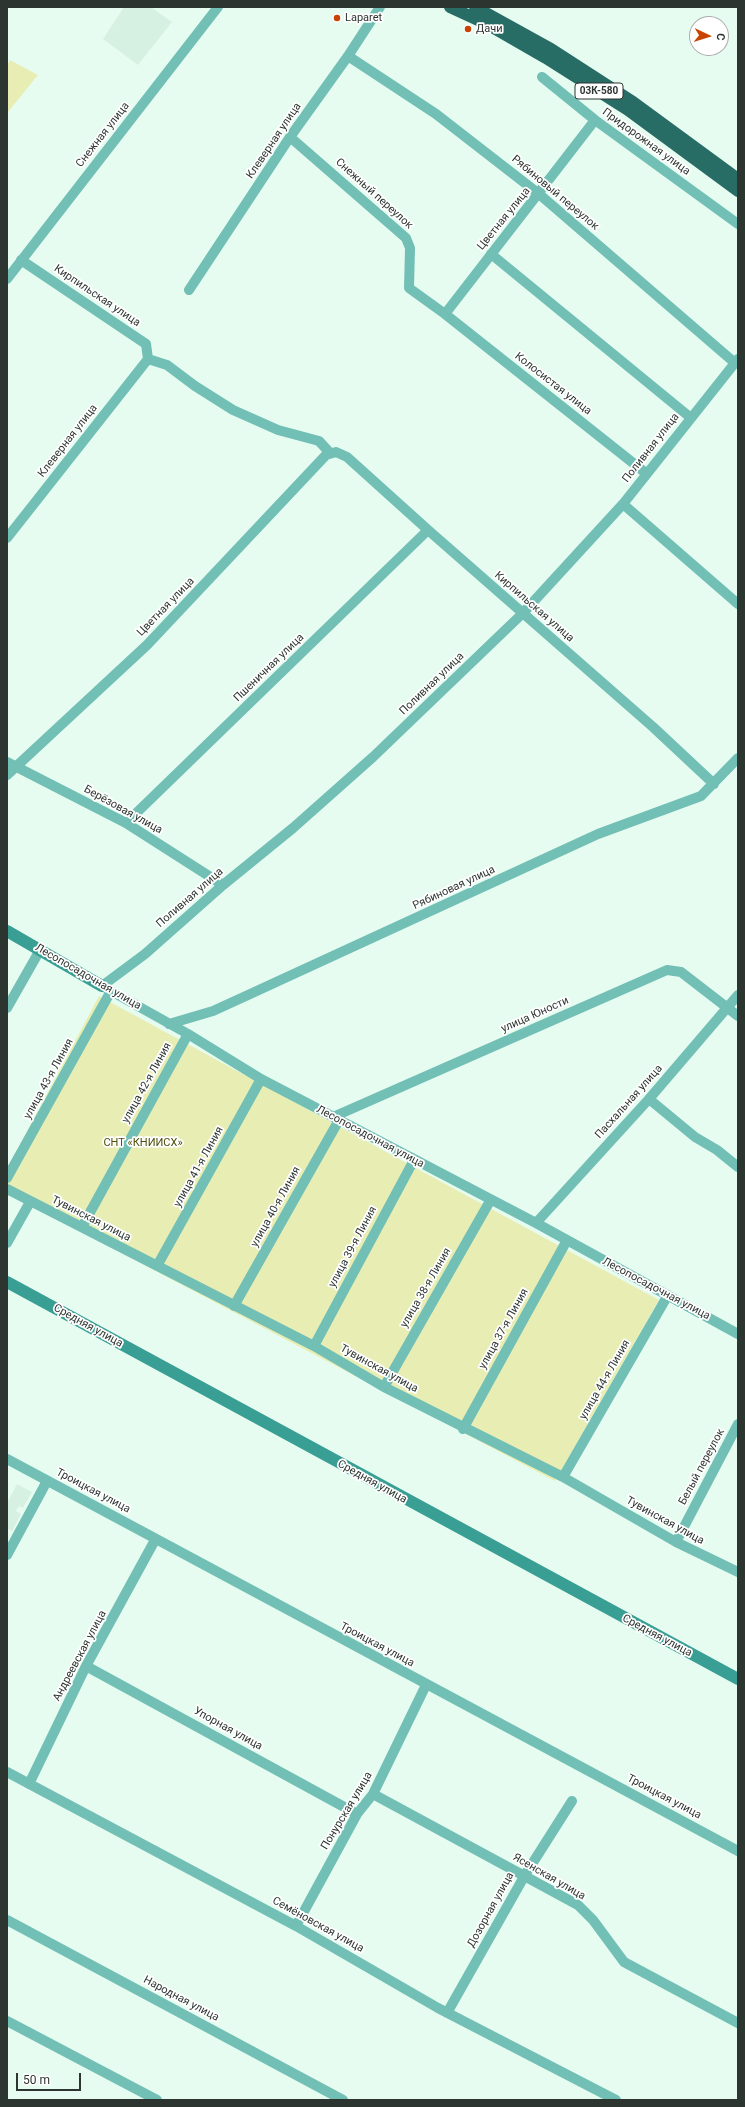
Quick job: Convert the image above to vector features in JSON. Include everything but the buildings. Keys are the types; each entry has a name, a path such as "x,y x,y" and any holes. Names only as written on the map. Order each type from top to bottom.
{"highway":[{"name":"03К-580","path":"450,7 487,24 546,58 628,110 738,191"},
{"name":"03К-580","path":"475,7 551,49 633,102 738,179"}],"street":[{"name":"Снежная улица","path":"7,279 218,7"},
{"name":"Клеверная улица","path":"189,290 290,137 348,56 380,7"},
{"name":"Рябиновый переулок","path":"348,56 436,114 539,194 736,361"},
{"name":"Придорожная улица","path":"542,77 595,120 738,224"},
{"name":"Цветная улица","path":"445,314 595,120"},
{"name":"Снежный переулок","path":"290,137 406,238 410,248 409,288 445,314"},
{"path":"491,254 691,418"},
{"name":"Кирпильская улица","path":"21,260 146,344 148,359 167,365 194,386 233,410 278,430 319,441 333,453 347,457 653,727 714,784"},
{"name":"Колосистая улица","path":"445,314 647,474"},
{"name":"Клеверная улица","path":"7,538 148,359"},
{"name":"Поливная улица","path":"107,988 223,885 293,828 373,757 523,613 623,504 736,361"},
{"name":"Цветная улица","path":"7,775 11,764 147,645 333,453"},
{"path":"623,504 738,604"},
{"name":"Пшеничная улица","path":"126,823 428,530"},
{"name":"Рябиновая улица","path":"169,1024 212,1011 598,834 701,796 738,758"},
{"name":"Берёзовая улица","path":"11,764 126,823 223,885"},
{"name":"Лесопосадочная улица","path":"7,931 188,1034 262,1080 490,1201 536,1223 566,1242 668,1295 738,1334"},
{"path":"7,1008 40,950"},
{"name":"улица Юности","path":"336,1118 667,970 681,972 738,1016"},
{"name":"улица 43-я Линия","path":"7,1178 107,988"},
{"name":"Пасхальная улица","path":"536,1223 649,1099 738,995"},
{"name":"улица 42-я Линия","path":"82,1227 188,1034"},
{"name":"улица 41-я Линия","path":"157,1266 262,1080"},
{"path":"649,1099 694,1138 717,1150 738,1167"},
{"name":"улица 40-я Линия","path":"234,1306 336,1118"},
{"name":"улица 39-я Линия","path":"314,1346 414,1160"},
{"name":"Тувинская улица","path":"7,1189 314,1346 384,1387 563,1477 676,1542 738,1572"},
{"name":"улица 38-я Линия","path":"384,1387 490,1201"},
{"path":"7,1244 30,1202"},
{"name":"улица 37-я Линия","path":"463,1428 566,1242"},
{"name":"Средняя улица","path":"7,1282 738,1679"},
{"name":"улица 44-я Линия","path":"563,1477 668,1295"},
{"name":"Белый переулок","path":"676,1542 738,1424"},
{"name":"Троицкая улица","path":"7,1459 136,1528 155,1540 738,1851"},
{"path":"7,1555 47,1481"},
{"name":"Андреевская улица","path":"29,1784 86,1666 155,1540"},
{"name":"Упорная улица","path":"86,1666 357,1814"},
{"name":"Понурская улица","path":"296,1926 357,1814 373,1794 426,1685"},
{"name":"Семёновская улица","path":"7,1772 296,1926 447,2013 616,2100"},
{"name":"Ясенская улица","path":"373,1794 578,1905 593,1920 624,1962 738,2023"},
{"name":"Дозорная улица","path":"447,2013 525,1875 572,1801"},
{"name":"Народная улица","path":"7,1920 343,2100"},
{"path":"7,2021 157,2100"}],"shaded area":[{"path":"124,7 151,7 172,22 138,65 103,39"},
{"path":"17,1484 32,1492 23,1508 19,1506 16,1511 21,1514 12,1531 7,1528 7,1503"}],"green space":[{"path":"10,60 38,75 8,112 7,66"},
{"name":"СНТ «КНИИСХ»","path":"99,996 659,1300 555,1481 7,1193 7,1169"}],"place":[{"name":"Laparet","path":"337,18"},
{"name":"Дачи","path":"468,29"}]}
